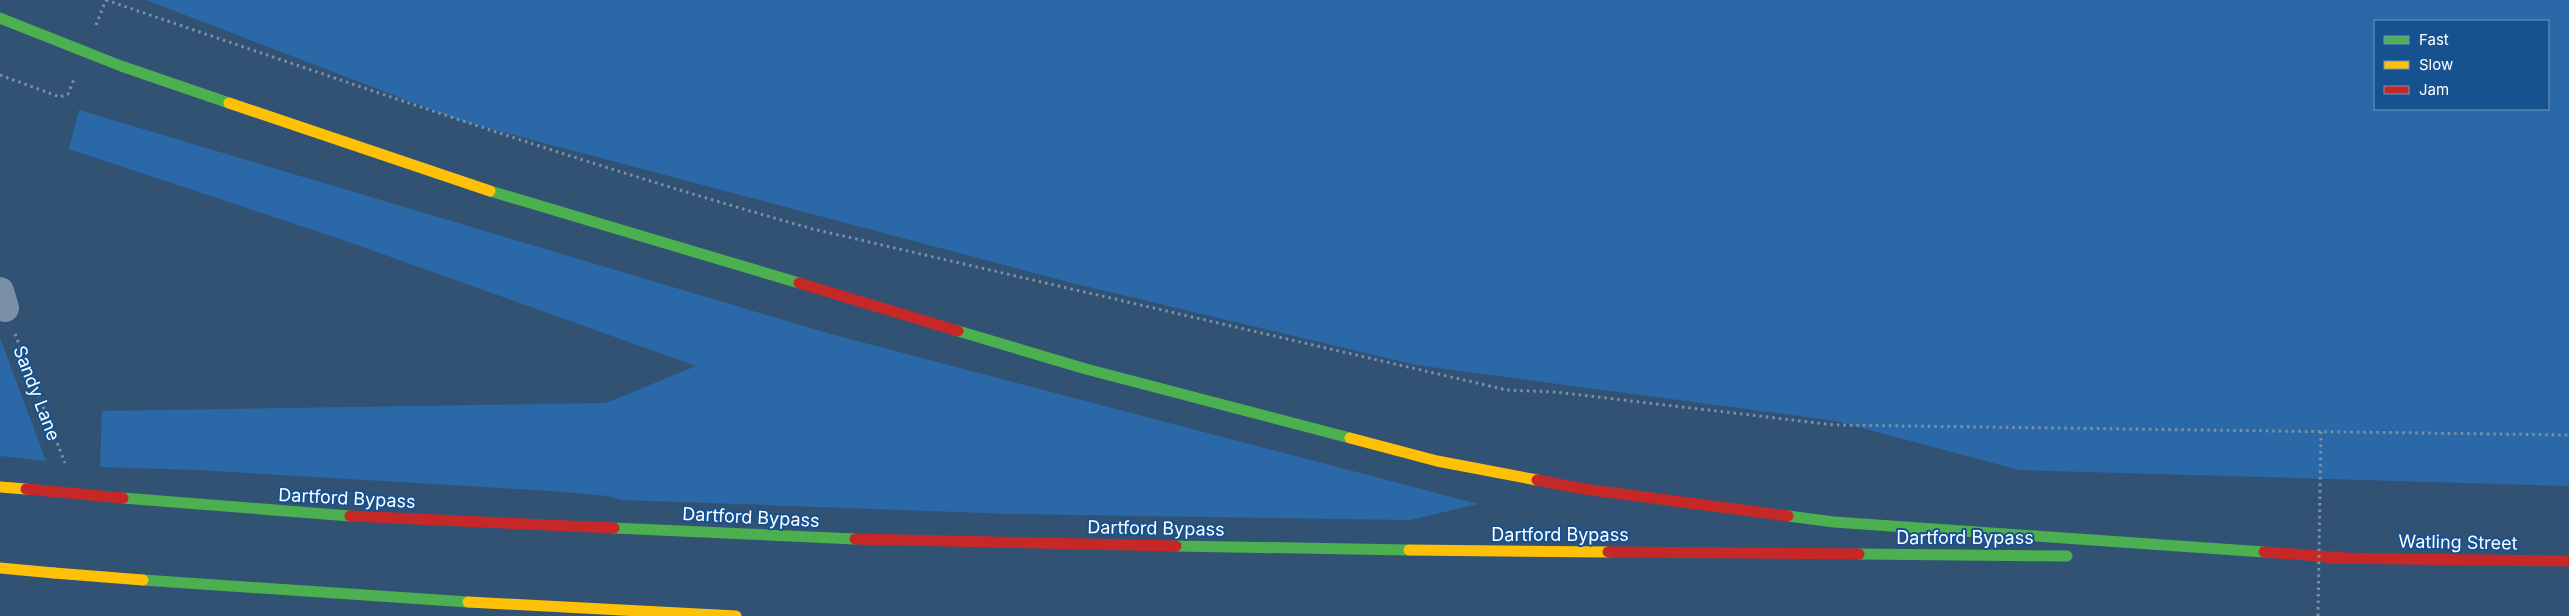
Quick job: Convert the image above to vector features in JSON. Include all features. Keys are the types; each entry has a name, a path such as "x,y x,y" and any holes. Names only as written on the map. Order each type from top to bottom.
{"highway":[{"path":"0,18 121,66 440,176 1086,369 1437,461 1584,489 1834,522 2346,558"},
{"name":"Dartford Bypass","path":"0,487 322,515 905,541 1486,551 2083,556"},
{"path":"2153,556 2346,558"},
{"name":"Watling Street","path":"2346,558 2569,561"},
{"path":"0,568 368,597 736,616"}],"path":[{"path":"106,0 461,122 697,196 813,229 1507,390 1555,392 1834,425 2321,430 2457,435 2569,435"},
{"name":"Sandy Lane","path":"2,300 66,466"},
{"path":"2318,616 2321,430"}],"shaded area":[{"path":"146,0 2569,0 2569,486 2019,470 1836,421 1416,365 1072,283 461,121"},
{"path":"79,110 827,333 1478,504 1410,520 1011,514 623,500 607,496 551,491 197,470 100,467 102,411 606,403 696,366 346,241 69,149"},
{"path":"0,338 46,461 0,456"}],"traffic: fast":[{"path":"0,18 121,66 229,103"},
{"path":"490,191 799,283"},
{"path":"958,331 1086,369 1350,438"},
{"path":"123,498 350,516"},
{"path":"1788,516 1834,522 2264,552"},
{"path":"614,528 855,539"},
{"path":"1176,546 1409,550"},
{"path":"1859,554 2067,556"},
{"path":"143,580 468,602"}],"traffic: slow":[{"path":"229,103 490,191"},
{"path":"1350,438 1437,461 1537,480"},
{"path":"0,487 26,489"},
{"path":"1409,550 1608,552"},
{"path":"0,568 54,573"},
{"path":"54,573 143,580"},
{"path":"468,602 736,616"}],"traffic: jam":[{"path":"799,283 958,331"},
{"path":"1537,480 1584,489 1788,516"},
{"path":"26,489 123,498"},
{"path":"350,516 614,528"},
{"path":"855,539 1176,546"},
{"path":"1608,552 1859,554"},
{"path":"2264,552 2346,558"},
{"path":"2328,558 2569,561"}]}
